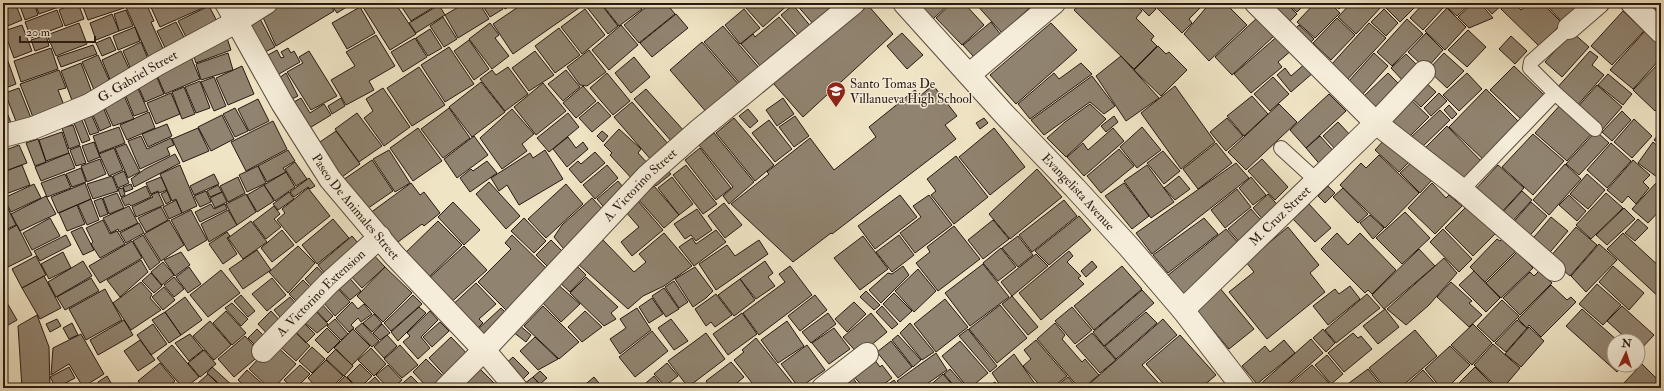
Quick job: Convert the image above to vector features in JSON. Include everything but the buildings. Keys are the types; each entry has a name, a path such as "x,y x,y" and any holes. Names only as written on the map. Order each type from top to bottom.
{"street":[{"name":"Paseo De Animales Street","path":"226,3 282,104 330,179 394,255 484,350 516,388"},
{"name":"G. Gabriel Street","path":"3,136 33,128 89,104 158,64 236,22 266,3"},
{"name":"A. Victorino Street","path":"446,388 484,350 647,176 699,130 854,3"},
{"name":"Evangelista Avenue","path":"904,3 970,74 1004,114 1090,204 1183,310 1243,388"},
{"path":"970,74 1054,3"},
{"path":"1256,3 1376,123 1462,190 1554,270"},
{"path":"1569,28 1598,3"},
{"path":"1632,3 1661,32"},
{"name":"M. Cruz Street","path":"1183,310 1376,123 1424,72"},
{"name":"A. Victorino Extension","path":"263,351 329,283 380,237"},
{"path":"823,388 866,354"}],"lane":[{"path":"1569,28 1531,62 1530,68 1595,129"},
{"path":"1462,190 1555,93"},
{"path":"1281,148 1316,180"}],"place":[{"name":"Santo Tomas De Villanueva High School","path":"836,108"}]}
